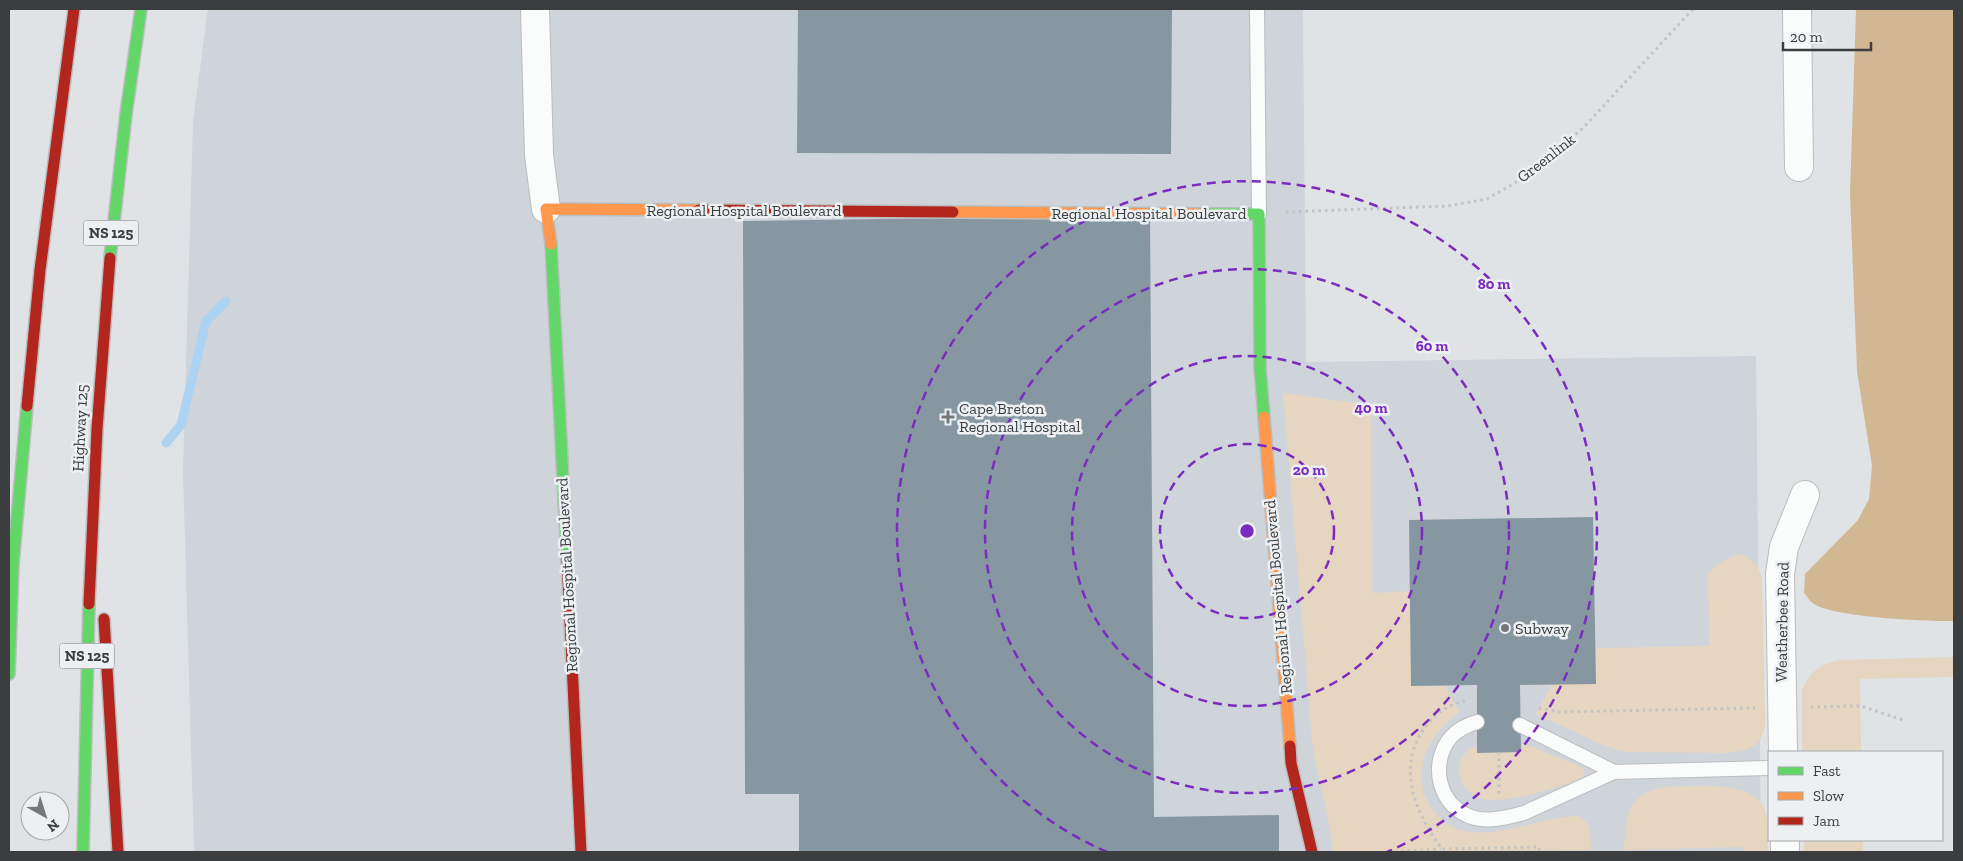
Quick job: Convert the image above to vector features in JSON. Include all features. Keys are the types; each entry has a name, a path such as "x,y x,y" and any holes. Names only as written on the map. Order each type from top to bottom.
{"main road":[{"path":"9,674 13,564 39,279 74,9"},
{"name":"Highway 125","path":"83,852 85,715 94,459 108,263 128,86 141,9"},
{"name":"Regional Hospital Boulevard","path":"581,852 553,267 546,209 1259,214 1260,368 1291,763 1312,852"},
{"path":"94,459 102,579"},
{"path":"103,609 118,852"}],"street":[{"name":"Regional Hospital Boulevard","path":"535,9 539,155 546,209"},
{"path":"1797,9 1799,166"},
{"name":"Weatherbee Road","path":"1783,751 1780,574 1784,547 1805,495"}],"lane":[{"path":"1257,9 1259,214"},
{"path":"1477,722 1462,728 1450,737 1441,753 1439,765 1439,779 1443,792 1454,807 1468,816 1488,819 1510,817 1524,813 1614,772 1768,768"},
{"path":"1520,725 1614,772"}],"path":[{"name":"Greenlink","path":"1259,214 1448,206 1487,199 1532,173 1584,127 1693,9"},
{"path":"1538,708 1559,712 1860,706 1906,721"},
{"path":"1388,852 1442,849"}],"shaded area":[{"name":"Cape Breton Regional Hospital","path":"208,9 1303,9 1306,362 1756,356 1761,852 194,852 183,472 193,121"},
{"path":"1856,9 1954,9 1954,621 1924,621 1840,612 1824,609 1814,604 1804,593 1805,574 1858,520 1869,499 1872,466 1857,371 1850,194"},
{"path":"1283,393 1371,405 1372,593 1410,591 1411,686 1445,686 1460,712 1438,732 1424,757 1422,767 1423,787 1425,796 1432,808 1449,825 1465,831 1483,832 1503,830 1562,817 1579,816 1589,827 1591,850 1333,852 1312,740"},
{"path":"1738,554 1754,562 1762,579 1765,725 1763,733 1756,744 1746,750 1725,753 1625,752 1603,745 1536,714 1552,684 1595,648 1709,646 1708,574 1719,563"},
{"path":"1954,657 1954,677 1860,679 1861,751 1802,751 1802,691 1805,684 1817,669 1828,663 1842,660"},
{"path":"1517,743 1533,747 1581,767 1585,771 1583,776 1575,782 1518,798 1484,799 1469,792 1463,785 1459,769 1460,761 1465,754 1472,748 1483,744"},
{"path":"1720,786 1748,793 1758,800 1767,815 1768,852 1743,852 1743,847 1624,850 1628,817 1635,801 1642,795 1664,787"},
{"path":"1804,841 1863,841 1863,852 1804,852"}],"building":[{"path":"798,9 1172,9 1171,154 797,153"},
{"name":"Cape Breton Regional Hospital","path":"1150,215 1154,817 1279,815 1279,852 799,852 799,794 745,794 743,221"},
{"path":"1593,517 1596,684 1520,685 1521,752 1477,753 1477,685 1411,686 1409,520"}],"waterway":[{"path":"166,443 181,425 206,321 226,301"}],"traffic: fast":[{"path":"110,258 126,114 141,9"},
{"path":"1198,214 1259,214 1260,368 1264,417"},
{"path":"551,244 567,558"},
{"path":"9,674 13,564 27,406"},
{"path":"83,852 89,604"}],"traffic: slow":[{"path":"551,244 546,209 699,210"},
{"path":"953,212 1198,214"},
{"path":"1264,417 1290,746"}],"traffic: jam":[{"path":"27,406 40,270 74,9"},
{"path":"699,210 953,212"},
{"path":"89,604 97,429 110,258"},
{"path":"567,558 581,852"},
{"path":"104,619 118,852"},
{"path":"1290,746 1291,763 1312,852"}],"place":[{"name":"Cape Breton Regional Hospital","path":"948,417"},
{"name":"Subway","path":"1505,628"}]}
